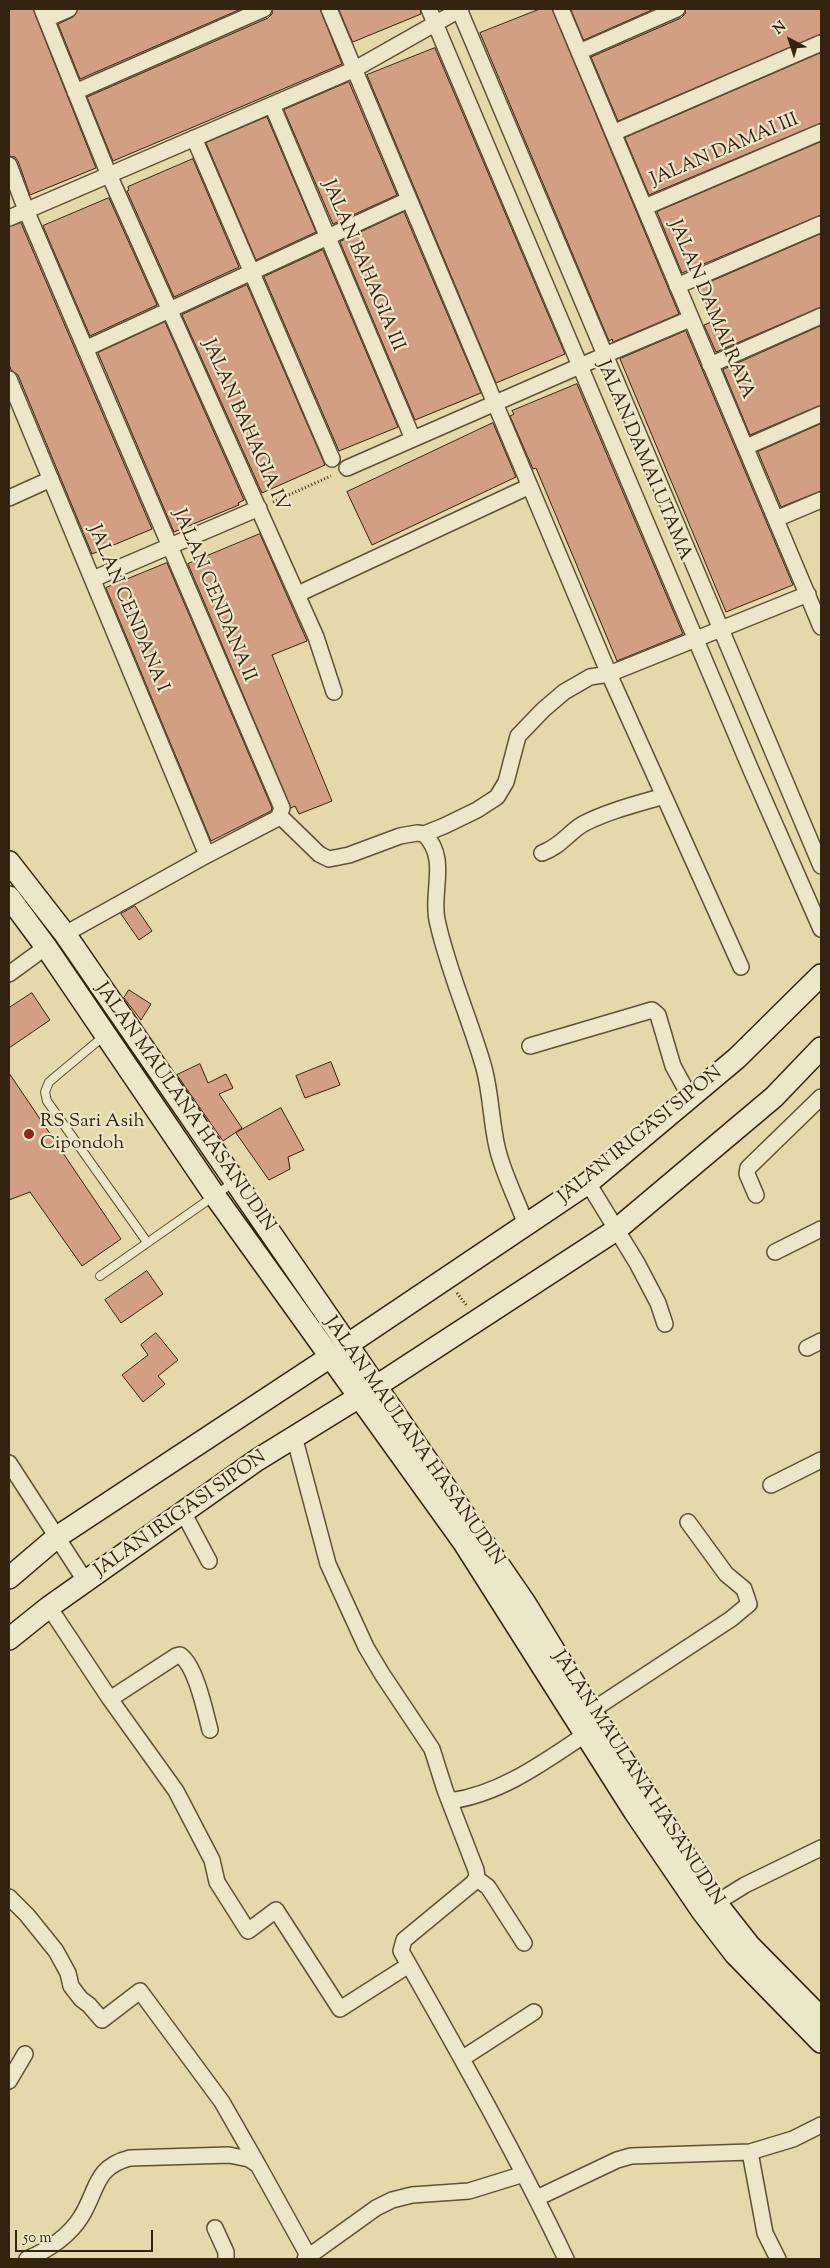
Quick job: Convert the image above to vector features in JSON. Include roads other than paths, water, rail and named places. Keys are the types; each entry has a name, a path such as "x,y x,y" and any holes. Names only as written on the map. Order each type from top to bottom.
{"street":[{"path":"44,14 68,9"},
{"path":"75,92 264,9"},
{"path":"329,9 609,674 741,967"},
{"name":"JALAN DAMAI UTAMA","path":"429,9 581,365 750,770 821,929"},
{"path":"9,218 108,174 273,107 355,69 460,9"},
{"name":"JALAN DAMAI UTAMA","path":"460,9 821,866"},
{"name":"JALAN DAMAI RAYA","path":"561,9 821,627"},
{"path":"579,52 677,9"},
{"name":"JALAN BAHAGIA IV","path":"44,14 108,174 298,594 316,637 334,692"},
{"path":"613,133 821,43"},
{"name":"JALAN BAHAGIA III","path":"273,107 413,439"},
{"name":"JALAN DAMAI III","path":"645,207 821,132"},
{"path":"194,138 339,467 413,439 690,319"},
{"name":"JALAN CENDANA II","path":"9,165 26,210 87,348 280,801 282,808 280,816"},
{"path":"87,348 408,200"},
{"path":"677,286 821,224"},
{"path":"710,365 821,316"},
{"name":"JALAN CENDANA I","path":"9,379 207,855"},
{"path":"746,447 821,414"},
{"path":"9,498 51,479"},
{"path":"298,594 530,486"},
{"path":"776,519 821,500"},
{"path":"93,579 259,508"},
{"path":"9,974 24,961 65,934 280,816 318,854 329,859 349,855 400,836 417,833 424,834 477,810 497,797 506,782 518,736 564,692 590,677 609,674 808,594"},
{"path":"542,853 561,844 582,825 630,806 664,796"},
{"path":"424,834 430,840 436,852 439,870 437,918 463,1007 484,1068 497,1147 526,1225"},
{"name":"JALAN MAULANA HASANUDIN","path":"9,862 65,934 236,1180 336,1357"},
{"name":"JALAN MAULANA HASANUDIN","path":"9,897 43,949 105,1035 182,1148 210,1199 336,1357 525,1603 591,1711 715,1903 735,1954 821,2042"},
{"name":"JALAN IRIGASI SIPON","path":"11,1570 280,1390 336,1357 526,1225 590,1185 737,1058 821,975"},
{"path":"530,1046 652,1010 658,1016 673,1066 690,1097"},
{"name":"JALAN IRIGASI SIPON","path":"9,1640 85,1579 361,1390 614,1226 774,1097 821,1048"},
{"path":"756,1195 747,1174 748,1168 821,1098"},
{"path":"182,1148 202,1133"},
{"path":"590,1185 658,1303 665,1324"},
{"path":"775,1252 821,1229"},
{"path":"807,1348 821,1341"},
{"name":"JALAN MAULANA HASANUDIN","path":"361,1390 464,1543 580,1738 634,1811 715,1903 749,1945 821,2018"},
{"path":"302,1431 328,1564 366,1646 382,1674 432,1749 475,1864 476,1878 469,1886 404,1940 400,1949 463,2058 537,2198 566,2259"},
{"path":"771,1484 821,1460"},
{"path":"9,1463 85,1579"},
{"path":"183,1512 209,1561"},
{"path":"591,1711 749,1604 744,1589 726,1574 688,1522"},
{"path":"49,1607 110,1699 176,1791 212,1860 217,1882 248,1931 276,1910 340,2009 409,1965"},
{"path":"110,1699 170,1659 180,1656 188,1664 195,1679 210,1730"},
{"path":"450,1801 471,1798 489,1792 542,1763 580,1738"},
{"path":"715,1903 744,1885 821,1848"},
{"path":"476,1878 488,1887 524,1943"},
{"path":"9,1897 27,1914 56,1951 68,1973 71,1986 80,1999 89,2005 102,2020 140,1991 222,2102 308,2258 376,2208 392,2200 412,2195 469,2191 524,2174"},
{"path":"463,2058 534,2012"},
{"path":"9,2081 25,2054"},
{"path":"537,2198 617,2160 631,2156 750,2152 793,2139 821,2125"},
{"path":"750,2152 765,2233 778,2259"},
{"path":"37,2257 73,2227 81,2216 105,2170 116,2162 130,2158 229,2155 249,2159 258,2166"},
{"path":"215,2228 226,2252 226,2259"}],"lane":[{"path":"105,1035 49,1082 45,1092 47,1101 147,1242"},
{"path":"100,1276 236,1180"}],"place":[{"name":"RS Sari Asih Cipondoh","path":"29,1134"}]}
